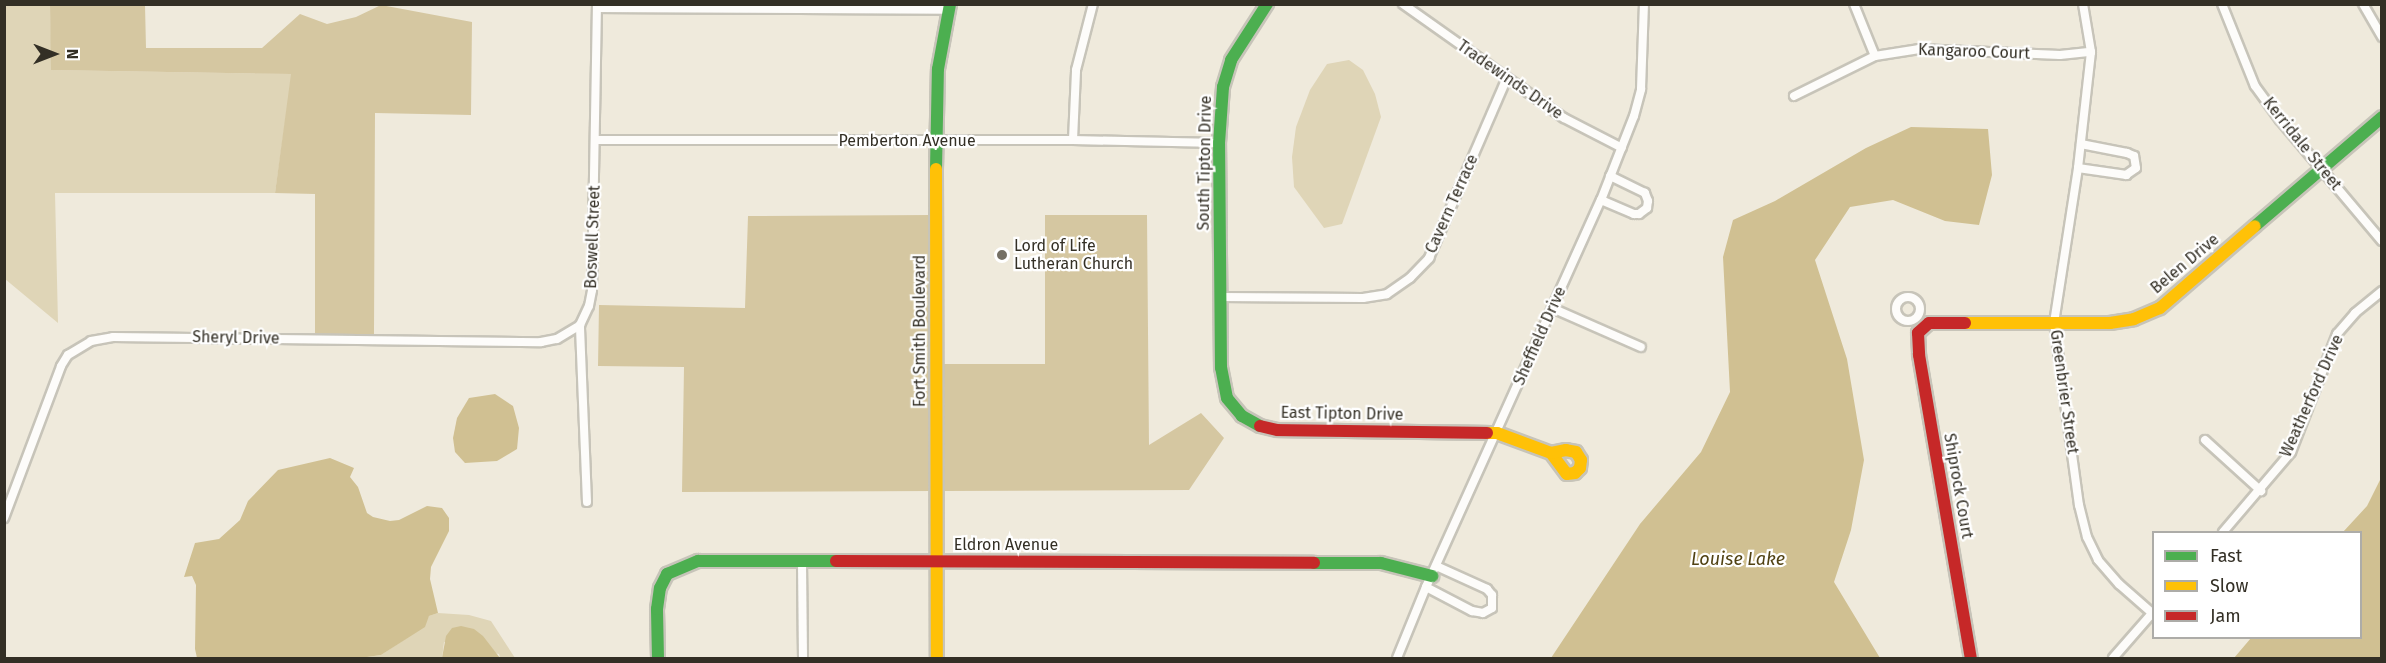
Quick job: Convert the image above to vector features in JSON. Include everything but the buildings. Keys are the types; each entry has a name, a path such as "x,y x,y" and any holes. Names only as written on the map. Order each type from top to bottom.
{"street":[{"path":"1073,140 1076,70 1093,4"},
{"name":"South Tipton Drive","path":"1221,297 1219,143 1223,87 1231,60 1267,4"},
{"name":"Tradewinds Drive","path":"1403,4 1564,118 1622,148"},
{"name":"Sheffield Drive","path":"1397,658 1622,148 1641,89 1644,4"},
{"path":"1854,4 1875,56"},
{"name":"Greenbrier Street","path":"2083,4 2091,52 2078,168 2054,322 2079,505 2087,537 2098,560 2119,584 2152,611"},
{"name":"Kerridale Street","path":"2222,4 2255,86 2280,120 2382,241"},
{"path":"2363,4 2382,36"},
{"path":"597,6 949,7"},
{"name":"Boswell Street","path":"587,502 580,325 589,306 592,290 597,6"},
{"name":"Fort Smith Boulevard","path":"937,658 936,142 938,69 949,7"},
{"name":"Kangaroo Court","path":"1794,96 1875,56 1919,49 2060,55 2091,52"},
{"name":"Cavern Terrace","path":"1221,297 1363,298 1387,294 1410,278 1429,258 1507,78"},
{"name":"Belen Drive","path":"1923,323 2110,323 2134,319 2160,308 2382,117"},
{"name":"Pemberton Avenue","path":"596,140 936,142 1073,140 1219,143"},
{"path":"2078,168 2126,175 2136,168 2134,156 2081,144"},
{"path":"1601,200 1634,214 1639,214 1647,208 1648,201 1645,193 1610,176"},
{"name":"Weatherford Drive","path":"2224,531 2261,491 2291,452 2337,334 2355,313 2382,291"},
{"name":"East Tipton Drive","path":"1221,297 1221,368 1227,398 1242,416 1258,425 1278,430 1497,433 1551,453"},
{"path":"1552,308 1641,347"},
{"name":"Shiprock Court","path":"1923,323 1918,333 1918,355 1971,658"},
{"name":"Sheryl Drive","path":"4,518 62,366 68,355 91,341 113,337 542,342 557,339 580,325"},
{"path":"2205,440 2261,491"},
{"name":"Eldron Avenue","path":"658,658 657,609 660,588 667,574 680,566 698,561 1382,563 1431,577"},
{"path":"802,562 803,658"},
{"path":"1431,577 1487,589 1492,596 1492,608 1483,613 1472,611 1431,577"},
{"path":"2113,658 2152,613"}],"shaded area":[{"path":"4,5 50,5 52,70 292,74 275,193 55,193 58,323 5,279"},
{"path":"50,5 145,5 146,48 262,48 300,14 327,24 356,17 381,5 472,22 471,115 375,113 374,335 315,334 315,194 275,193 291,74 51,70"},
{"path":"1349,60 1363,70 1375,94 1381,117 1342,224 1324,228 1294,187 1292,157 1296,127 1310,90 1327,64"},
{"path":"931,215 932,491 682,492 684,367 598,366 599,305 745,308 748,216"},
{"path":"1045,215 1147,215 1149,445 1201,413 1224,438 1189,490 943,491 943,364 1045,364"},
{"path":"438,613 469,615 491,621 515,658 500,658 499,654 444,642 442,658 360,658 381,655 422,628 429,616"}],"water":[{"name":"Louise Lake","path":"1911,127 1988,129 1992,175 1979,225 1945,221 1893,200 1850,207 1815,260 1847,359 1864,460 1851,530 1834,582 1880,658 1551,658 1640,524 1701,452 1730,392 1723,257 1733,220 1775,201 1866,148"},
{"path":"495,394 513,406 519,428 517,449 497,461 465,463 455,452 453,438 457,418 469,398"},
{"path":"330,458 354,468 350,477 358,487 367,513 373,517 390,521 399,520 427,506 442,508 449,518 449,531 431,567 430,579 438,613 429,616 425,627 381,655 360,658 197,658 195,649 196,585 192,576 184,577 195,543 219,539 240,520 248,501 278,470"},
{"path":"2381,478 2381,658 2234,658 2250,639 2362,639 2362,531 2344,531 2367,506"},
{"path":"461,626 474,629 483,636 500,658 442,658 446,636 452,628"}],"traffic: fast":[{"path":"936,169 938,69 950,4"},
{"path":"1260,426 1242,416 1227,398 1221,368 1219,143 1223,87 1231,60 1267,4"},
{"path":"2255,226 2382,117"},
{"path":"658,658 657,609 660,588 667,574 698,561 836,561"},
{"path":"1314,563 1381,563 1432,576"}],"traffic: slow":[{"path":"936,169 937,658"},
{"path":"1965,323 2110,323 2134,319 2160,308 2255,226"},
{"path":"1487,433 1497,433 1551,453 1567,474 1575,473 1580,468 1581,460 1576,452 1566,450 1551,453"}],"traffic: jam":[{"path":"1965,323 1929,323 1918,333 1919,355 1971,658"},
{"path":"1260,426 1278,430 1487,433"},
{"path":"836,561 1314,563"}],"place":[{"name":"Lord of Life Lutheran Church","path":"1002,255"}]}
